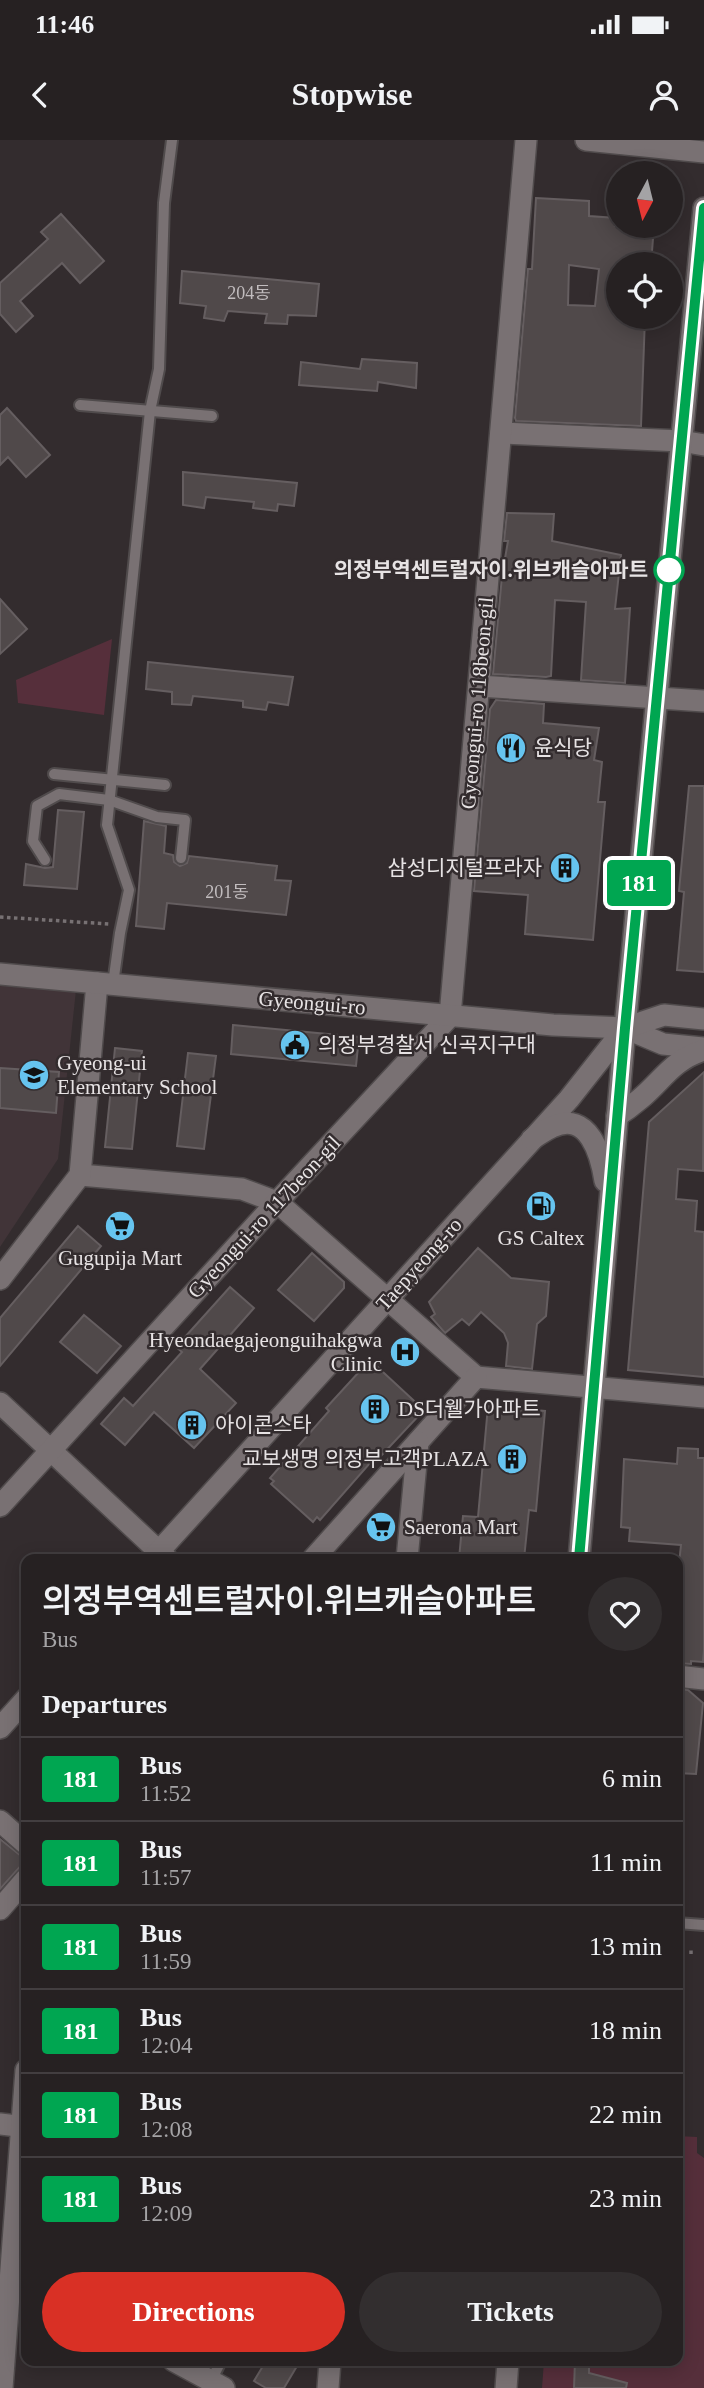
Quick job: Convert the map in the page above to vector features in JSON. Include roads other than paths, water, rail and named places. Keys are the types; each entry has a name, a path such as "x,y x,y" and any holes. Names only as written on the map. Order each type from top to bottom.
{"street":[{"name":"Gyeongui-ro 118beon-gil","path":"450,1016 526,140"},
{"path":"586,140 704,152"},
{"path":"579,1554 625,1028 704,208"},
{"path":"501,433 704,445"},
{"path":"479,686 704,701"},
{"name":"Gyeongui-ro","path":"0,974 553,1025 625,1028 663,1044 704,1049"},
{"path":"0,1279 80,1175 105,983"},
{"name":"Gyeongui-ro","path":"625,1028 664,1015 704,1019"},
{"name":"Gyeongui-ro 117beon-gil","path":"0,1506 450,1016"},
{"name":"Taepyeong-ro","path":"163,1554 388,1298 569,1099 625,1028"},
{"path":"617,1116 641,1098 676,1064 692,1053 704,1049"},
{"path":"533,1139 553,1126 564,1124 573,1125 588,1134 594,1141 602,1161 609,1211"},
{"path":"80,1175 242,1189 277,1202 476,1377 704,1397"},
{"path":"317,1554 476,1377"},
{"path":"0,1403 157,1554"},
{"path":"407,1554 418,1442"},
{"path":"683,1677 704,1679"},
{"path":"0,1728 21,1705"},
{"path":"0,1821 21,1840"},
{"path":"0,1909 21,1885"},
{"path":"0,2124 21,2127"},
{"path":"2,2388 21,2163"},
{"path":"185,2366 217,2385"},
{"path":"328,2388 330,2366"},
{"path":"506,2388 508,2366"}],"lane":[{"path":"105,983 129,890 107,825 150,411 159,369 164,203 172,140"},
{"path":"80,405 212,416"},
{"path":"54,774 165,785"},
{"path":"45,860 33,841 37,806 59,794 110,800 157,817 185,820 181,858"},
{"path":"683,1923 704,1925"},
{"path":"217,2385 220,2366"}],"place":[{"name":"의정부역센트럴자이.위브캐슬아파트","path":"669,570"},
{"name":"윤식당","path":"511,748"},
{"name":"삼성디지털프라자","path":"565,868"},
{"name":"의정부경찰서 신곡지구대","path":"295,1045"},
{"name":"Gyeong-ui Elementary School","path":"34,1075"},
{"name":"GS Caltex","path":"541,1206"},
{"name":"Gugupija Mart","path":"120,1226"},
{"name":"Hyeondaegajeonguihakgwa Clinic","path":"405,1352"},
{"name":"DS더웰가아파트","path":"375,1409"},
{"name":"아이콘스타","path":"192,1425"},
{"name":"교보생명 의정부고객PLAZA","path":"512,1459"},
{"name":"Saerona Mart","path":"381,1527"}]}
